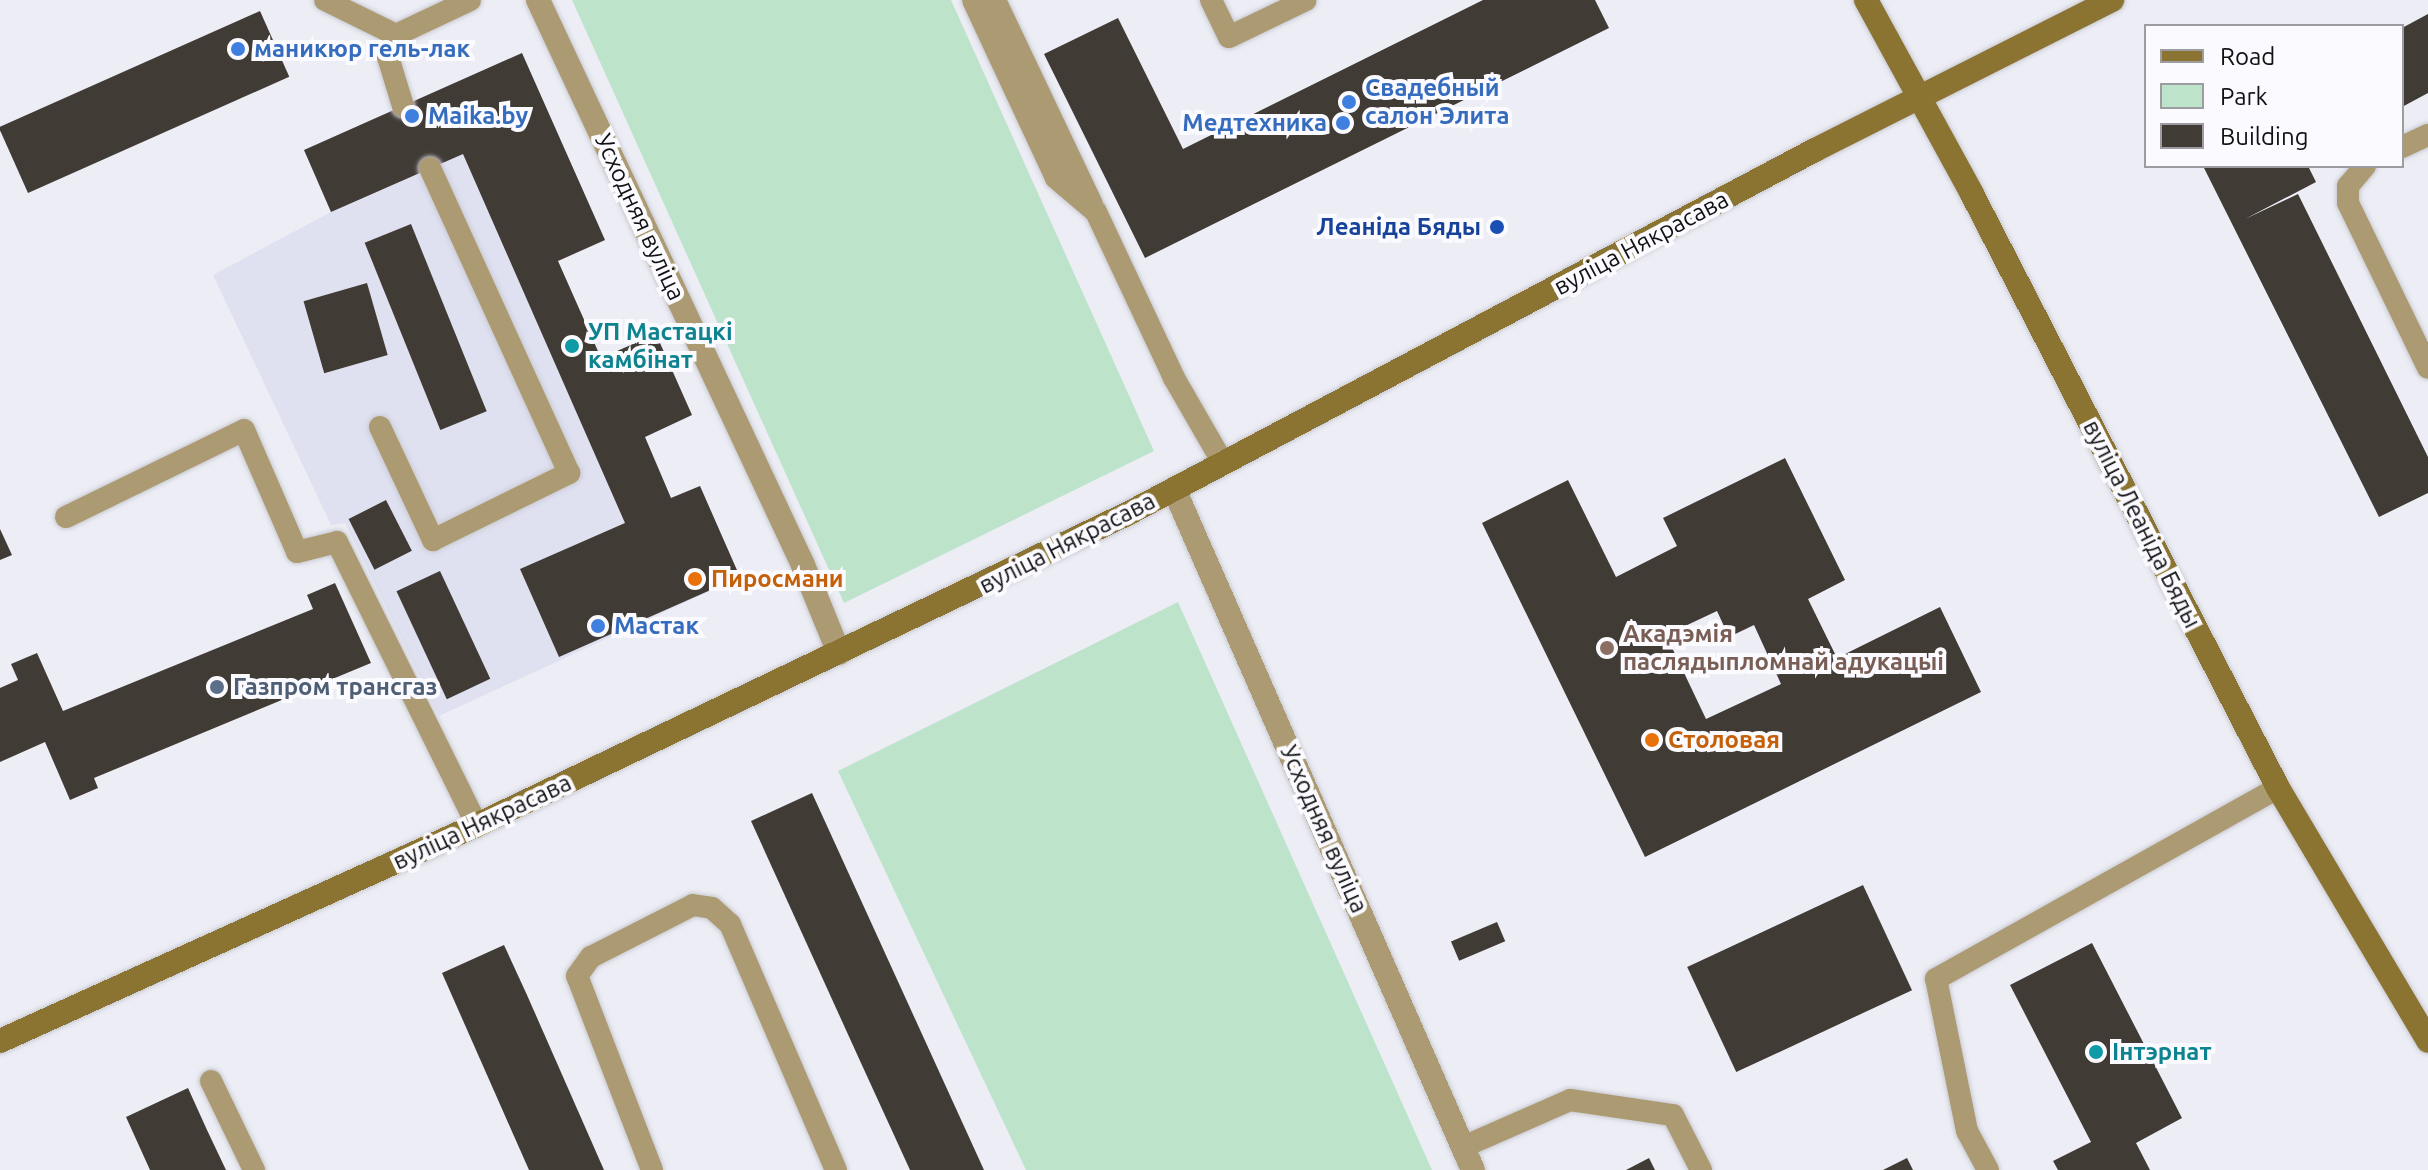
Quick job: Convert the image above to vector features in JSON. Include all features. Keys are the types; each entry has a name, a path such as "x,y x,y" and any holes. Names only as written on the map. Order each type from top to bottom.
{"main road":[{"name":"вуліца Леаніда Бяды","path":"1866,0 2278,788 2428,1041"},
{"name":"вуліца Някрасава","path":"0,1041 477,825 1174,489 1919,97 2112,0"}],"street":[{"name":"Усходняя вуліца","path":"538,0 803,565 839,653"},
{"name":"Усходняя вуліца","path":"1174,489 1473,1170"}],"lane":[{"path":"325,0 396,35"},
{"path":"403,106 388,57 396,35 470,0"},
{"path":"973,0 1056,178 1096,212"},
{"path":"995,0 1174,378 1223,463"},
{"path":"1211,0 1229,37 1306,0"},
{"path":"2404,146 2428,135"},
{"path":"380,427 433,540 569,473 430,168"},
{"path":"2363,168 2348,186 2348,203 2428,368"},
{"path":"66,517 244,430 297,552 337,542 477,825"},
{"path":"1988,1170 1967,1131 1936,979 2278,788"},
{"path":"652,1170 577,976 591,957 693,905 712,908 730,924 836,1170"},
{"path":"211,1081 254,1170"},
{"path":"1463,1147 1570,1100 1673,1115 1701,1170"}],"shaded area":[{"path":"522,53 605,240 558,261 601,358 656,334 692,415 645,437 671,498 700,486 740,577 439,716 345,523 331,525 213,275 331,212 304,150"}],"green space":[{"path":"572,0 951,0 1154,451 844,603"},
{"path":"1178,602 1432,1170 1026,1170 838,771"}],"building":[{"path":"1483,0 1595,0 1609,28 1145,258 1044,54 1118,18 1183,149"},
{"path":"260,11 289,77 28,193 0,127"},
{"path":"2428,14 2428,93 2404,106 2404,27"},
{"name":"УП Мастацкі камбінат","path":"522,53 605,240 558,261 601,358 656,334 692,415 645,437 671,498 700,486 740,577 559,657 520,569 625,523 463,154 331,212 304,150"},
{"path":"2204,168 2309,168 2316,182 2245,219 2298,194 2428,457 2428,493 2379,517"},
{"path":"411,224 487,411 440,430 365,243"},
{"path":"367,283 388,355 324,373 304,301"},
{"name":"Акадэмія паслядыпломнай адукацыі","path":"1785,458 1845,580 1808,599 1837,658 1940,607 1981,692 1645,857 1482,523 1568,480 1616,577 1677,546 1663,518","holes":["1717,611 1729,637 1754,625 1781,684 1706,719 1666,635"]},
{"path":"386,500 412,551 374,570 349,519"},
{"path":"0,529 12,555 0,560"},
{"path":"440,571 490,679 447,699 396,591"},
{"name":"Газпром трансгаз","path":"335,583 371,663 94,778 98,788 70,800 45,742 0,762 0,688 18,680 11,664 37,653 63,711 313,609 307,595"},
{"path":"812,793 984,1170 910,1170 861,1063 751,821"},
{"path":"1863,885 1912,990 1736,1072 1687,967"},
{"path":"1497,922 1505,941 1459,961 1451,942"},
{"name":"Інтэрнат","path":"2092,943 2182,1118 2136,1143 2150,1170 2058,1170 2053,1161 2091,1142 2010,985"},
{"path":"504,945 604,1170 529,1170 442,973"},
{"path":"188,1088 226,1170 150,1170 126,1117"},
{"path":"1649,1158 1655,1170 1626,1170"},
{"path":"1907,1158 1913,1170 1883,1170"}],"place":[{"name":"маникюр гель-лак","path":"238,49"},
{"name":"Свадебный салон Элита","path":"1349,102"},
{"name":"Maika.by","path":"412,116"},
{"name":"Медтехника","path":"1343,123"},
{"name":"Леаніда Бяды","path":"1497,227"},
{"name":"УП Мастацкі камбінат","path":"572,346"},
{"name":"Пиросмани","path":"695,579"},
{"name":"Мастак","path":"598,626"},
{"name":"Акадэмія паслядыпломнай адукацыі","path":"1607,648"},
{"name":"Газпром трансгаз","path":"217,687"},
{"name":"Столовая","path":"1652,740"},
{"name":"Інтэрнат","path":"2096,1052"}]}
